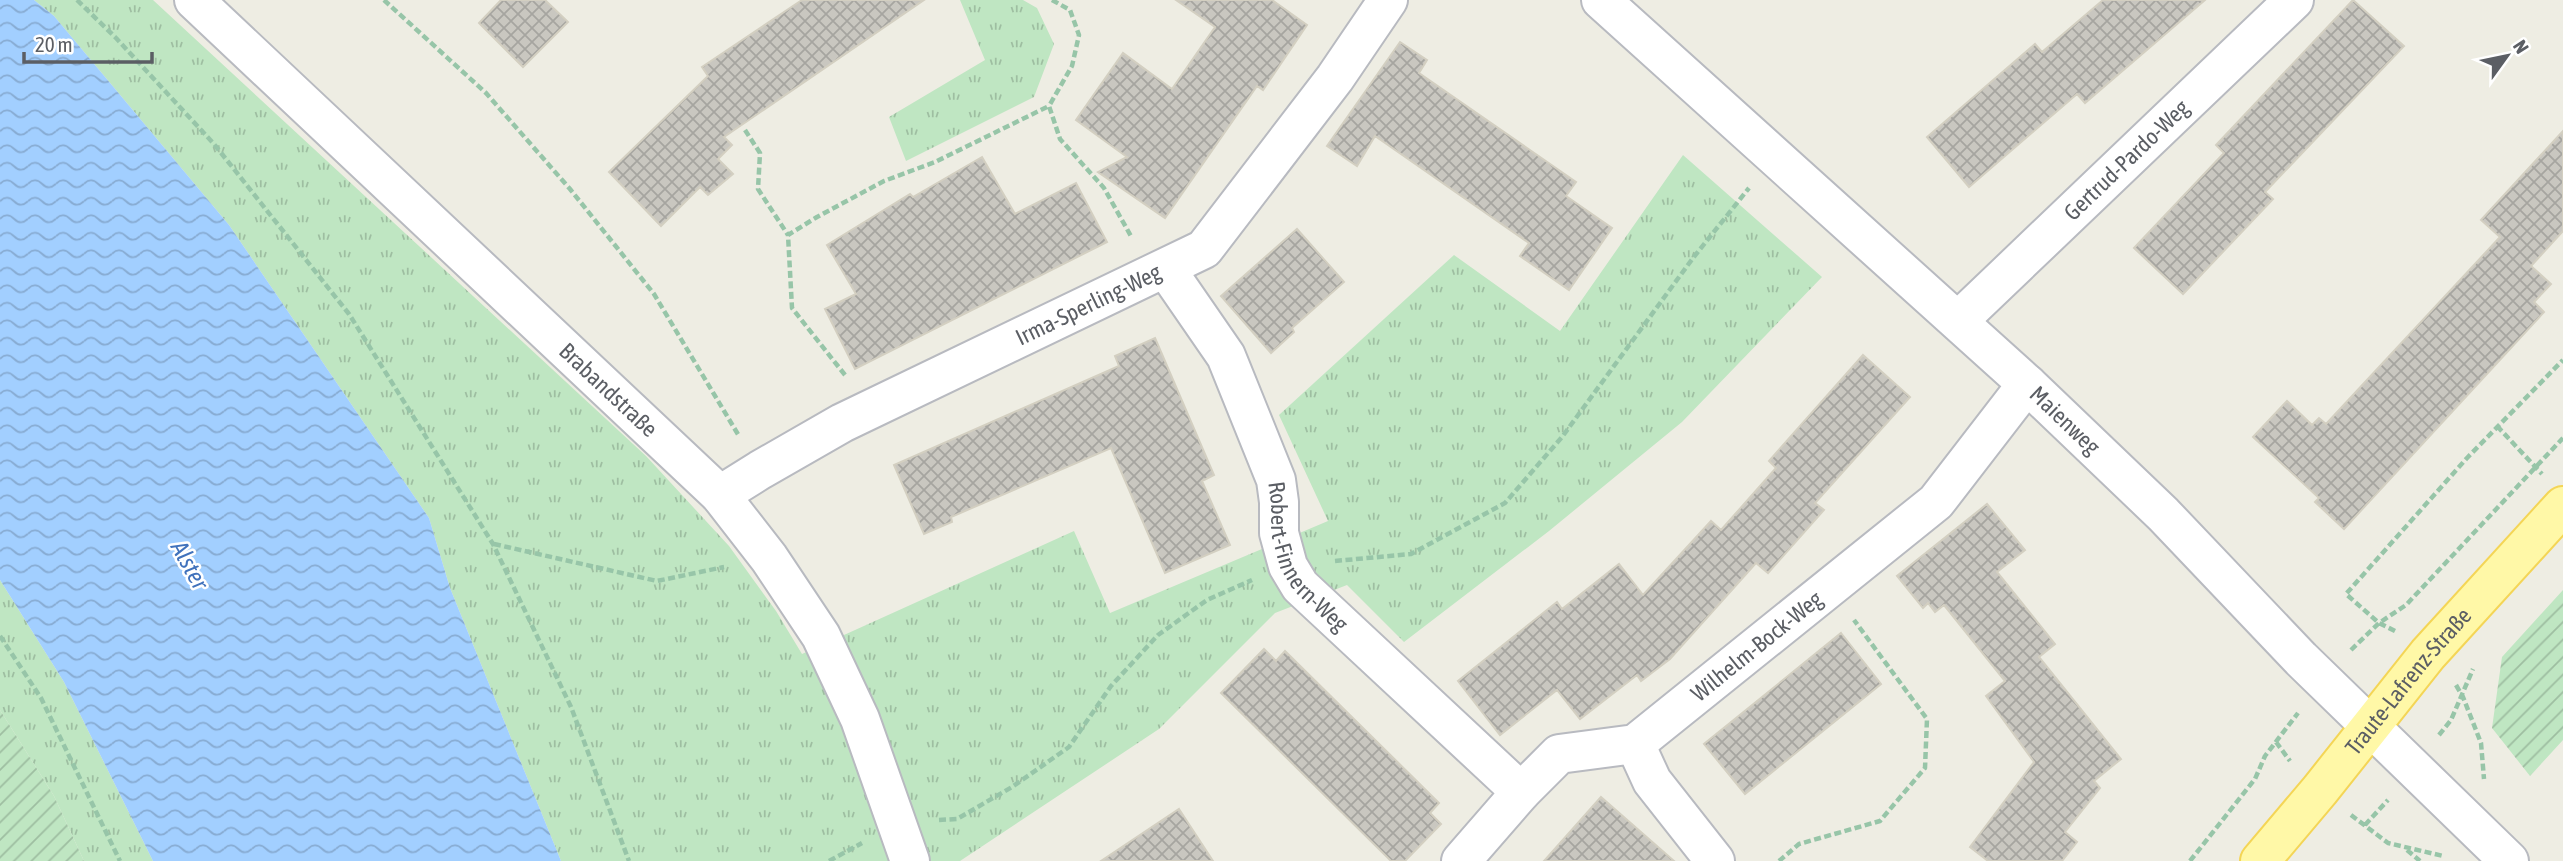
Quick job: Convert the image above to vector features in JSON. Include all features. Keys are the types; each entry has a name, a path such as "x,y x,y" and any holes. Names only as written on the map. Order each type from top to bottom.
{"main road":[{"name":"Traute-Lafrenz-Straße","path":"2260,861 2452,626 2554,492"}],"street":[{"name":"Brabandstraße","path":"194,0 720,495 769,558 821,636 860,719 910,861"},
{"name":"Gertrud-Pardo-Weg","path":"1958,321 2294,0"},
{"name":"Irma-Sperling-Weg","path":"720,495 842,423 1204,249 1335,78 1371,6"},
{"name":"Maienweg","path":"1619,6 1775,155 2027,384 2163,514 2301,659 2509,861"},
{"name":"Robert-Finnern-Weg","path":"1160,272 1226,356 1276,480 1279,533 1288,566 1300,586 1521,792"},
{"name":"Wilhelm-Bock-Weg","path":"1636,744 1936,502 2027,384"},
{"path":"1461,861 1521,792 1559,754 1636,744 1651,780 1715,861"}],"path":[{"path":"76,0 116,38 214,144 349,314 493,544 571,707 629,861"},
{"path":"384,0 486,93 570,189 654,294 760,470"},
{"path":"788,235 884,181 935,162 1049,107 1072,66 1079,35 1070,10 1052,0"},
{"path":"1049,107 1060,139 1104,188 1160,272"},
{"path":"745,130 760,153 758,189 788,235 792,308 873,410"},
{"path":"898,822 957,819 1012,787 1069,747 1111,686 1158,635 1207,600 1288,566 1411,554 1505,503 1562,437 1693,258 1775,155"},
{"path":"2397,632 2379,623 2346,594 2497,426 2563,360"},
{"path":"2497,426 2536,467 2554,492"},
{"path":"2363,637 2406,605 2563,438"},
{"path":"493,544 657,581 769,558"},
{"path":"1779,861 1799,844 1880,821 1926,768 1927,719 1830,587"},
{"path":"0,636 41,698 120,861"},
{"path":"2451,720 2477,663"},
{"path":"2450,676 2463,697 2481,743 2481,762"},
{"path":"2189,861 2255,779 2265,756 2286,727"},
{"path":"2276,742 2291,763"},
{"path":"2365,825 2379,811"},
{"path":"2349,814 2388,843 2431,852 2450,861"},
{"path":"2407,849 2420,861"}],"green space":[{"path":"34,0 153,0 646,456 729,546 776,611 802,654 1074,531 1110,613 1328,521 1279,415 1454,255 1560,331 1683,155 1822,277 1682,422 1549,531 1404,642 1347,585 1275,613 1159,729 960,861 561,861 450,588 429,518 229,225 54,16"},
{"path":"960,0 1023,0 1037,8 1054,44 1034,97 906,161 889,117 985,60"},
{"path":"0,580 64,682 153,861 84,861 54,796 0,710"},
{"path":"2563,590 2563,740 2530,776 2492,728 2502,657"},
{"path":"0,710 54,796 84,861 0,861"}],"water":[{"name":"Alster","path":"0,0 34,0 54,16 229,225 429,518 450,588 561,861 153,861 64,682 0,580"}],"building":[{"path":"501,0 545,0 568,22 523,67 479,23"},
{"path":"802,0 924,0 724,137 732,145 718,159 733,174 708,195 700,187 661,226 609,172 708,76 702,67"},
{"path":"1176,0 1272,0 1307,25 1263,90 1257,86 1165,218 1098,172 1127,157 1076,120 1123,53 1172,89 1215,27"},
{"path":"2103,0 2205,0 2085,103 2077,94 1969,187 1927,137 2035,44 2042,52"},
{"path":"2353,0 2404,46 2265,192 2273,199 2183,294 2134,248 2224,153 2216,145"},
{"path":"1400,42 1427,60 1419,73 1576,182 1566,196 1612,228 1569,290 1520,256 1529,243 1375,136 1357,166 1327,146"},
{"path":"2563,131 2563,231 2531,266 2551,284 2534,302 2544,312 2344,529 2315,502 2319,498 2253,437 2287,401 2312,425 2319,418 2326,424 2500,237 2481,220"},
{"path":"982,157 1015,214 1076,183 1107,242 855,369 825,309 856,294 827,245 910,194 913,197"},
{"path":"1297,229 1344,282 1292,328 1294,332 1271,353 1221,296"},
{"path":"1155,338 1214,475 1202,481 1230,545 1165,573 1111,448 951,517 952,522 924,534 894,465 1119,366 1115,356"},
{"path":"1863,355 1910,397 1815,503 1824,510 1768,573 1756,563 1670,659 1641,681 1637,675 1580,719 1557,690 1500,735 1458,681 1557,602 1562,609 1619,564 1643,595 1711,521 1721,530 1776,468 1769,461"},
{"path":"1987,504 2025,550 1997,572 2055,644 2039,657 2121,759 2094,781 2100,788 2065,832 2077,842 2062,861 1988,861 1970,847 2034,762 1986,696 2005,681 1944,605 1935,612 1928,603 1923,608 1897,576"},
{"path":"1841,633 1881,684 1745,794 1704,744"},
{"path":"1264,649 1276,661 1285,651 1439,803 1430,813 1441,824 1405,861 1391,861 1221,693"},
{"path":"1601,797 1674,861 1544,861"},
{"path":"1179,809 1213,861 1101,861"}]}
